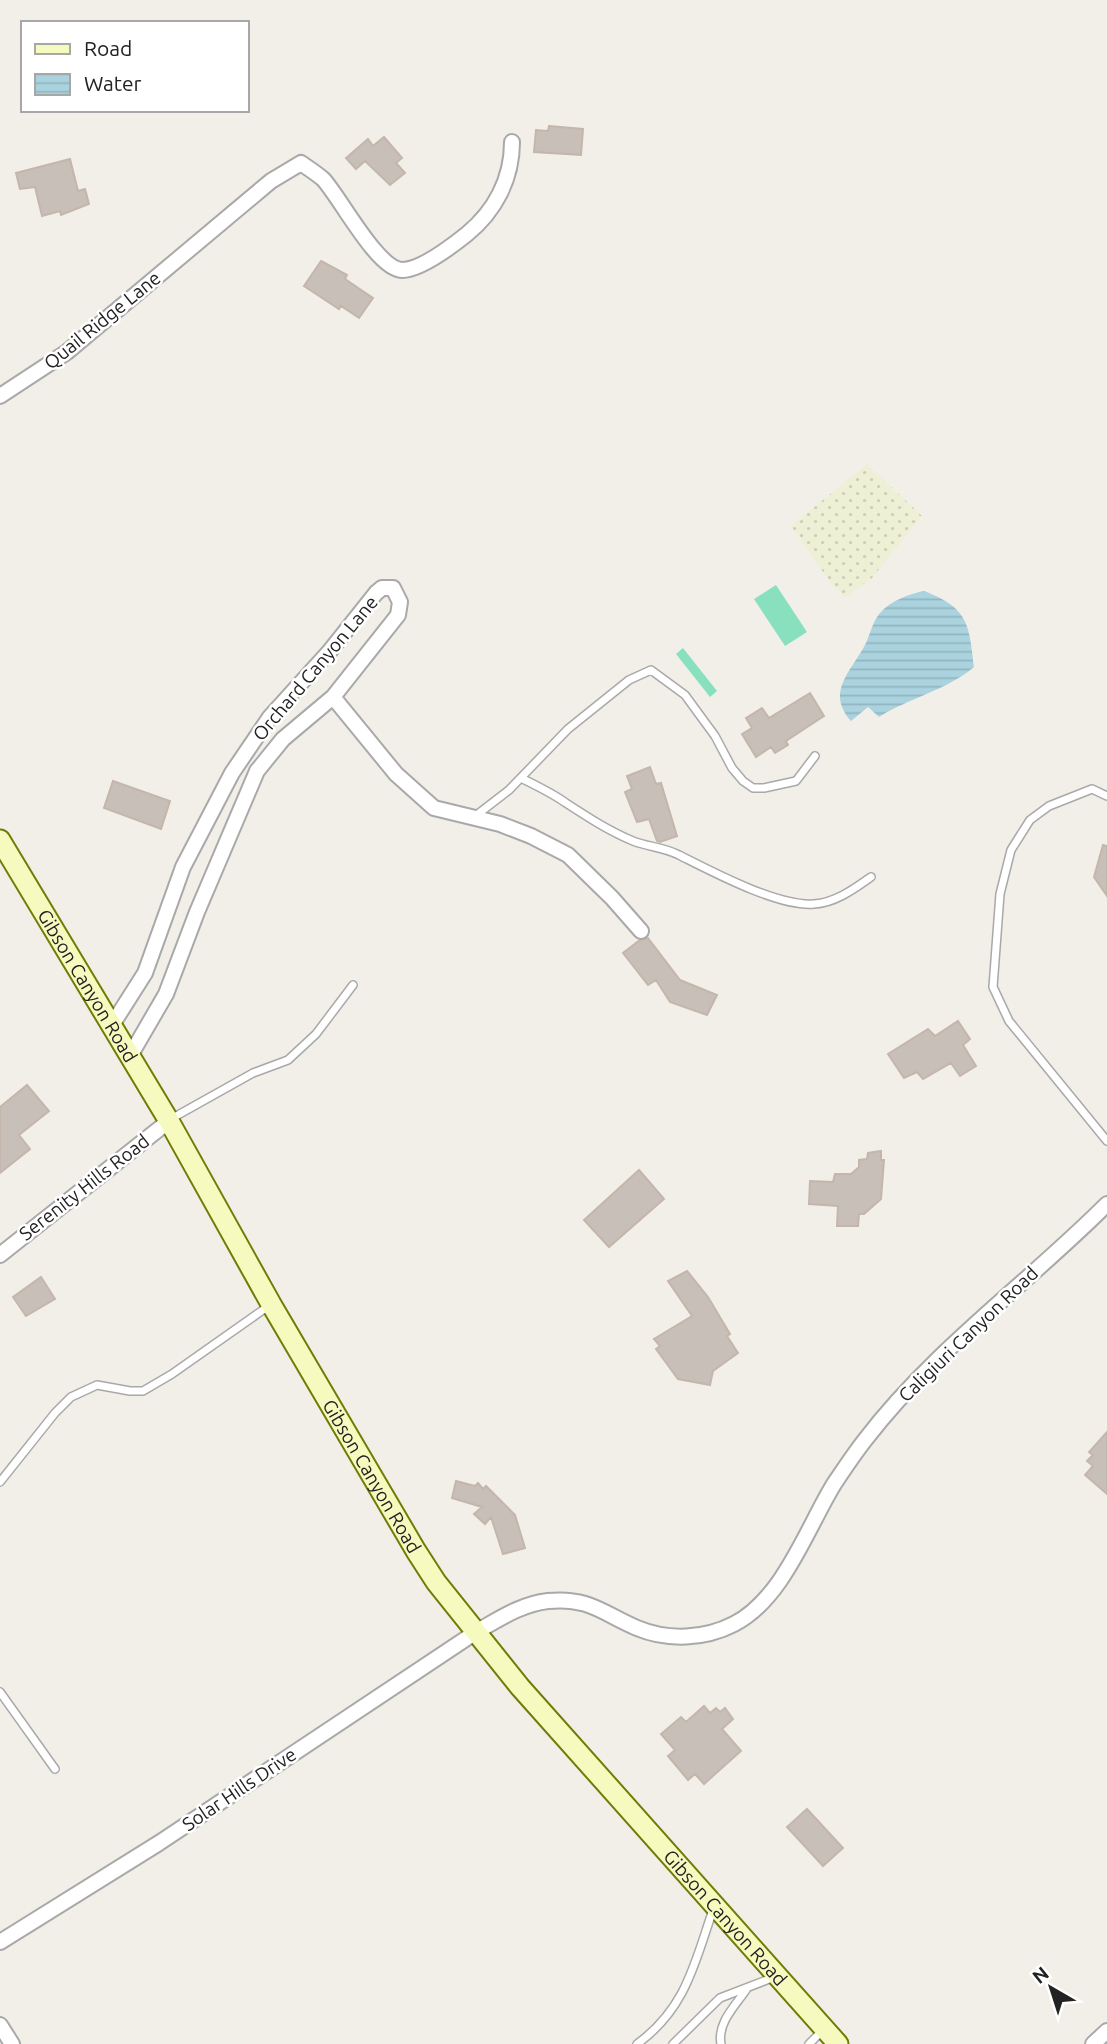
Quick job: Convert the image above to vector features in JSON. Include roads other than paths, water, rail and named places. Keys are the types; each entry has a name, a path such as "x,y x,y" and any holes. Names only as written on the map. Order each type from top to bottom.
{"main road":[{"name":"Gibson Canyon Road","path":"0,840 169,1121 271,1304 436,1582 520,1687 838,2044"}],"street":[{"name":"Quail Ridge Lane","path":"0,396 66,352 271,181 301,163 323,180 379,255 391,267 402,270 417,267 468,233 486,215 502,192 512,158 512,142"},
{"name":"Orchard Canyon Lane","path":"112,1025 145,973 183,867 232,773 270,717 329,652 376,593 382,588 393,588 400,602 398,615 333,697 283,739 257,771 197,912 166,995 130,1056"},
{"name":"Orchard Canyon Lane","path":"333,697 396,774 434,808 500,824 568,855 641,931"},
{"name":"Serenity Hills Road","path":"0,1255 169,1121"},
{"name":"Caligiuri Canyon Road","path":"476,1632 522,1607 561,1600 596,1605 638,1628 659,1635 682,1637 713,1633 737,1623 759,1605 780,1581 834,1484 865,1440 924,1372 1107,1204"},
{"name":"Solar Hills Drive","path":"0,1942 159,1843 476,1632"},
{"path":"0,2025 12,2044"},
{"path":"1093,2044 1107,2031"}],"lane":[{"path":"473,817 509,790 568,729 629,680 651,670 685,695 715,736 732,768 753,788 783,785 796,780 815,757"},
{"path":"521,778 562,800 597,825 636,843 662,848 723,877 795,902 810,905 826,903 851,891 871,877"},
{"path":"1107,796 1092,789 1049,806 1030,820 1011,850 1000,894 993,987 1009,1021 1107,1141"},
{"path":"169,1121 253,1073 288,1059 316,1034 353,985"},
{"path":"0,1482 55,1413 71,1398 97,1385 143,1391 172,1374 271,1304"},
{"path":"0,1692 55,1769"},
{"path":"637,2044 650,2035 674,2006 692,1977 715,1905"},
{"path":"673,2044 720,1998 778,1976"},
{"path":"721,2044 719,2036 725,2019 747,1990"},
{"path":"808,2044 824,2029"}],"water":[{"path":"924,591 950,604 964,619 974,667 952,682 879,717 868,707 851,721 840,700 843,681 866,643 875,620 894,602"}]}
